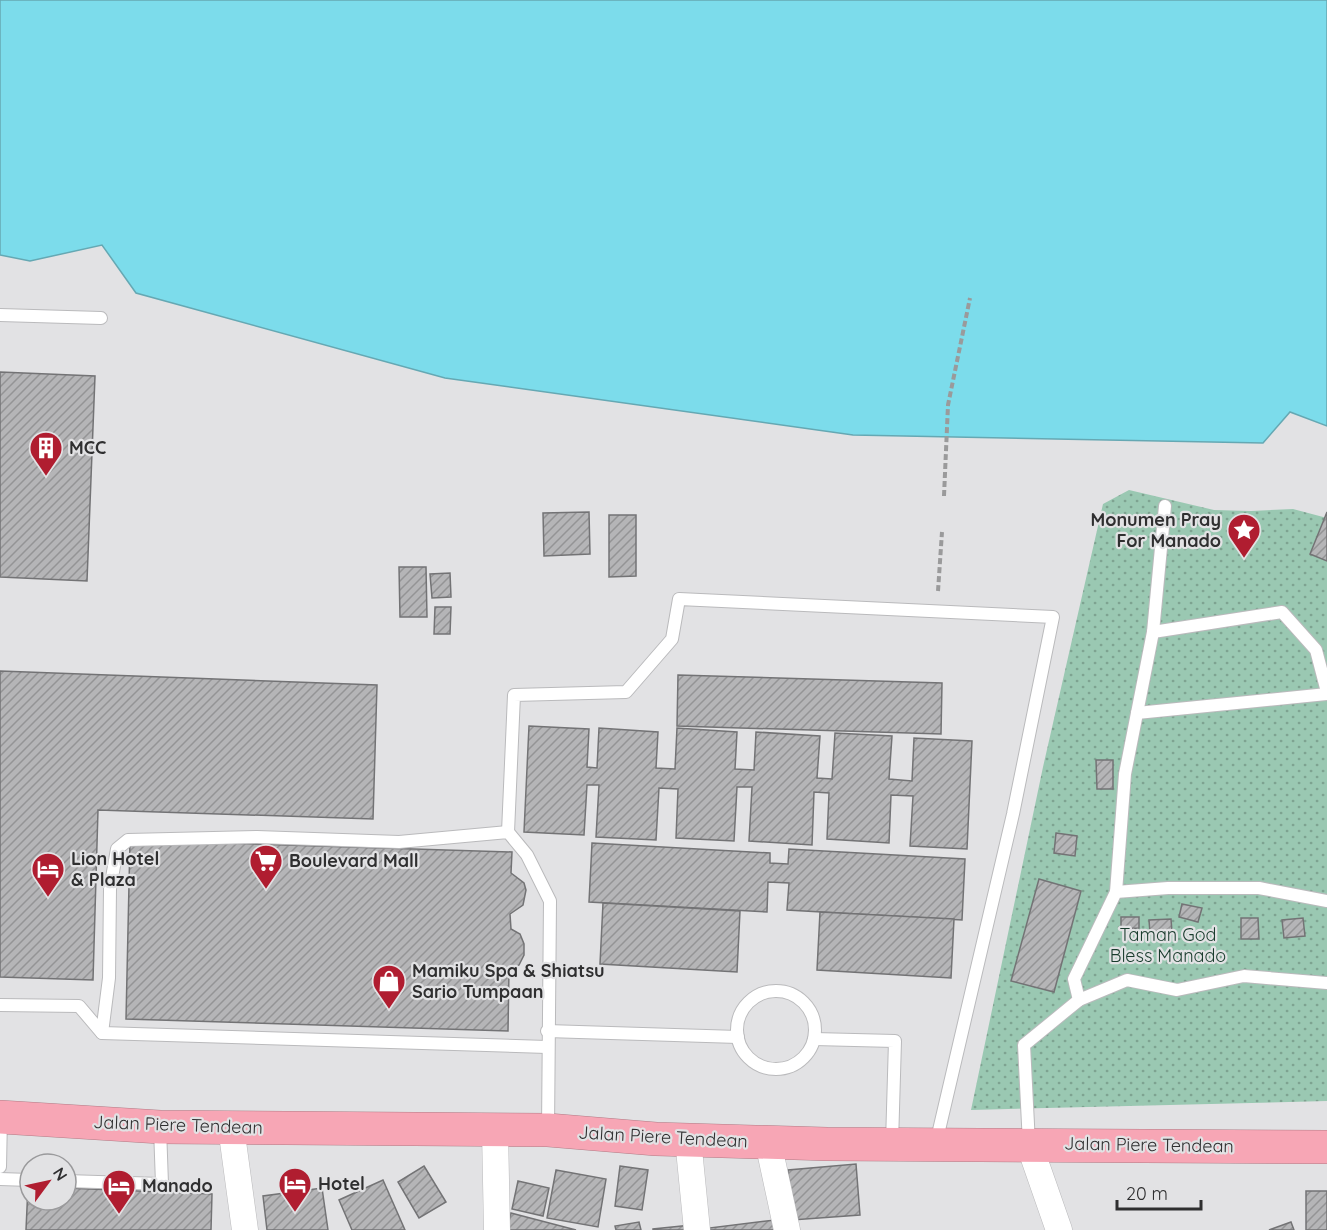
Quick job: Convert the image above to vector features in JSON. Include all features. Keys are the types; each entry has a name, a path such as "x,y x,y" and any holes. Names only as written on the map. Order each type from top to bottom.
{"highway":[{"name":"Jalan Piere Tendean","path":"0,1117 160,1126 548,1130 768,1142 1327,1147"}],"street":[{"path":"231,1127 245,1230"},
{"path":"495,1131 496,1230"},
{"path":"688,1139 697,1230"},
{"path":"768,1142 787,1230"},
{"path":"1029,1144 1059,1230"}],"lane":[{"path":"0,315 101,318"},
{"path":"1079,1000 1074,980 1116,892 1121,859 1125,774 1153,632 1165,506"},
{"path":"548,1130 547,1031 550,901 527,855 508,832 514,695 626,692 672,639 679,599 1053,616 1013,814 936,1144"},
{"path":"1137,712 1327,693 1316,650 1282,612 1153,632"},
{"path":"102,1033 110,978 110,889 117,849 128,840 256,837 399,842 508,832"},
{"path":"1116,892 1168,888 1259,888 1327,901"},
{"path":"1029,1144 1024,1045 1079,1000 1127,980 1177,990 1244,976 1327,983"},
{"path":"777,991 799,998 807,1006 813,1016 814,1039 811,1049 796,1064 776,1069 755,1063 741,1047 738,1026 747,1005 756,997 777,991"},
{"path":"0,1005 79,1006 102,1033 547,1047"},
{"path":"547,1031 738,1037"},
{"path":"814,1039 895,1041 892,1144"},
{"path":"0,1117 0,1167"},
{"path":"78,1181 162,1184 160,1126"},
{"path":"0,1179 18,1180"}],"path":[{"path":"944,496 948,405 970,298"},
{"path":"936,611 942,532"}],"green space":[{"name":"Taman God Bless Manado","path":"1129,490 1214,510 1293,509 1327,518 1327,1101 971,1110 1043,767 1103,504"}],"water":[{"path":"0,0 1327,0 1327,426 1290,412 1263,443 853,435 445,378 136,293 102,245 30,261 0,255"}],"building":[{"name":"MCC","path":"0,372 95,376 87,581 0,577"},
{"path":"589,512 590,554 544,556 543,513"},
{"path":"1327,512 1327,561 1310,554"},
{"path":"609,515 636,515 636,576 609,577"},
{"path":"399,567 426,567 427,617 400,617"},
{"path":"450,573 451,597 432,598 430,574"},
{"path":"435,607 451,607 450,634 434,634"},
{"name":"Lion Hotel & Plaza","path":"0,671 377,685 373,819 98,810 93,980 0,977"},
{"path":"678,675 942,683 941,734 677,726"},
{"path":"529,726 589,729 587,767 597,768 599,728 658,732 656,768 675,769 677,728 737,732 735,769 754,770 756,732 820,736 817,778 832,779 835,733 892,736 889,779 912,781 914,738 972,741 967,849 910,846 913,796 891,795 889,843 827,839 829,793 814,792 812,845 749,841 752,787 737,787 734,841 676,838 678,789 659,788 656,840 596,837 599,785 587,785 584,835 524,832"},
{"path":"1096,760 1113,760 1113,789 1097,789"},
{"path":"1056,833 1077,836 1075,856 1054,853"},
{"path":"130,840 512,852 511,873 524,883 526,890 523,905 510,914 511,929 520,934 524,944 524,955 519,965 509,970 508,1031 126,1019"},
{"path":"592,843 770,853 770,863 788,864 789,849 965,859 962,920 787,910 789,883 768,882 767,912 589,902"},
{"path":"1039,879 1081,891 1054,992 1011,981"},
{"path":"603,903 740,911 737,972 600,964"},
{"path":"1182,904 1202,908 1198,922 1179,917"},
{"path":"820,912 954,919 951,978 817,970"},
{"path":"1121,917 1139,917 1139,928 1121,929"},
{"path":"1241,918 1258,918 1259,939 1241,939"},
{"path":"1303,918 1305,936 1284,938 1282,920"},
{"path":"1171,919 1172,932 1150,933 1149,920"},
{"path":"856,1164 860,1215 792,1220 788,1170"},
{"path":"424,1166 446,1202 419,1218 398,1182"},
{"path":"620,1166 648,1170 642,1210 615,1206"},
{"path":"556,1170 606,1179 598,1227 547,1218"},
{"path":"383,1180 405,1230 352,1230 339,1200"},
{"path":"518,1181 549,1188 543,1216 512,1209"},
{"name":"Manado","path":"78,1188 212,1194 211,1230 26,1230 27,1212 78,1212"},
{"name":"Hotel","path":"322,1188 328,1230 267,1230 263,1196"},
{"path":"1306,1191 1327,1191 1327,1230 1306,1230"},
{"path":"511,1213 576,1230 507,1230"},
{"path":"775,1220 777,1230 710,1230 709,1228"},
{"path":"639,1222 641,1230 616,1230 615,1226"},
{"path":"1291,1222 1294,1230 1269,1230"},
{"path":"691,1225 692,1230 653,1230 653,1229"}],"place":[{"name":"MCC","path":"46,477"},
{"name":"Monumen Pray For Manado","path":"1244,559"},
{"name":"Boulevard Mall","path":"266,890"},
{"name":"Lion Hotel & Plaza","path":"48,898"},
{"name":"Mamiku Spa & Shiatsu Sario Tumpaan","path":"389,1010"},
{"name":"Hotel","path":"295,1213"},
{"name":"Manado","path":"119,1215"}]}
